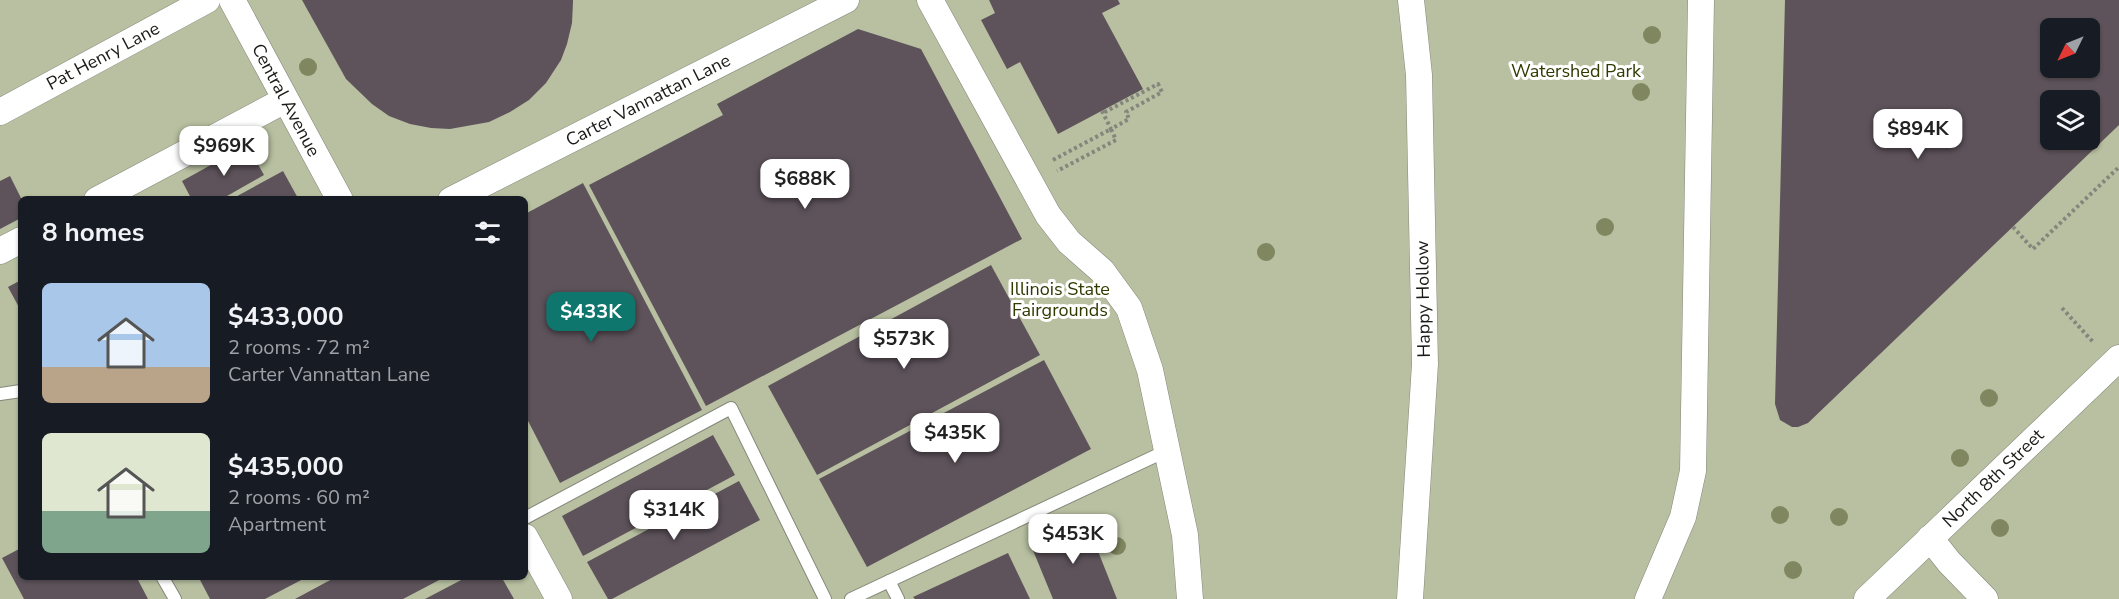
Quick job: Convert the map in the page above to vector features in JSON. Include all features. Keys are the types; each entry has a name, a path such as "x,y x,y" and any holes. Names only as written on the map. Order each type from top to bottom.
{"street":[{"name":"Pat Henry Lane","path":"0,112 207,0"},
{"name":"Central Avenue","path":"232,0 338,196"},
{"name":"Carter Vannattan Lane","path":"459,196 846,0"},
{"path":"930,0 1048,215 1070,242 1102,271 1129,308 1150,370 1185,535 1191,599"},
{"name":"Happy Hollow","path":"1410,599 1425,364 1419,75 1411,0"},
{"path":"1647,599 1683,517 1693,471 1701,0"},
{"path":"105,196 285,100"},
{"path":"0,251 18,242"},
{"name":"North 8th Street","path":"1867,599 1930,538 2108,353"},
{"path":"1930,538 1948,562 1985,599"},
{"path":"528,542 559,599"}],"lane":[{"path":"0,394 18,391"},
{"path":"528,516 731,408 825,599"},
{"path":"851,599 1166,451"},
{"path":"164,580 175,599"},
{"path":"889,581 898,599"}],"path":[{"path":"1053,160 1111,129 1129,119 1126,112 1162,92 1158,84 1102,112 1111,129 1116,140 1057,171"},
{"path":"2013,227 2033,249 2119,167"},
{"path":"2062,308 2108,353"}],"green space":[{"name":"Illinois State Fairgrounds","path":"0,0 2119,0 2119,599 0,599"}],"building":[{"path":"302,0 573,0 573,2 572,23 567,44 561,60 546,83 529,100 510,112 489,122 450,129 410,124 389,116 372,104 346,79"},
{"path":"989,0 1118,0 1120,4 1102,13 1143,89 1058,134 1020,62 1007,69 981,20 995,13"},
{"path":"1785,0 2119,0 2119,125 2100,143 2100,90 2040,90 2040,150 2093,150 1808,423 1792,427 1780,420 1775,404"},
{"path":"858,29 921,49 1022,239 706,406 589,185 723,115 717,104"},
{"path":"247,145 264,175 227,196 190,196 182,181"},
{"path":"283,171 297,196 237,196"},
{"path":"10,176 20,196 18,196 18,220 0,229 0,181"},
{"path":"583,183 702,410 560,483 528,421 528,212"},
{"path":"991,265 1040,355 817,475 768,386"},
{"path":"18,282 18,305 8,287"},
{"path":"1044,360 1091,449 867,567 819,479"},
{"path":"713,435 735,475 583,556 562,516"},
{"path":"739,481 760,520 612,599 608,599 587,562"},
{"path":"1086,521 1117,599 1053,599 1030,543"},
{"path":"18,550 18,580 138,580 148,599 24,599 2,558"},
{"path":"1008,553 1030,599 915,599 913,597"},
{"path":"200,580 301,580 265,599 210,599"},
{"path":"330,580 439,580 403,599 295,599"},
{"path":"461,580 503,580 514,599 425,599"}],"park label":[{"name":"Watershed Park","path":"1576,71"}]}
